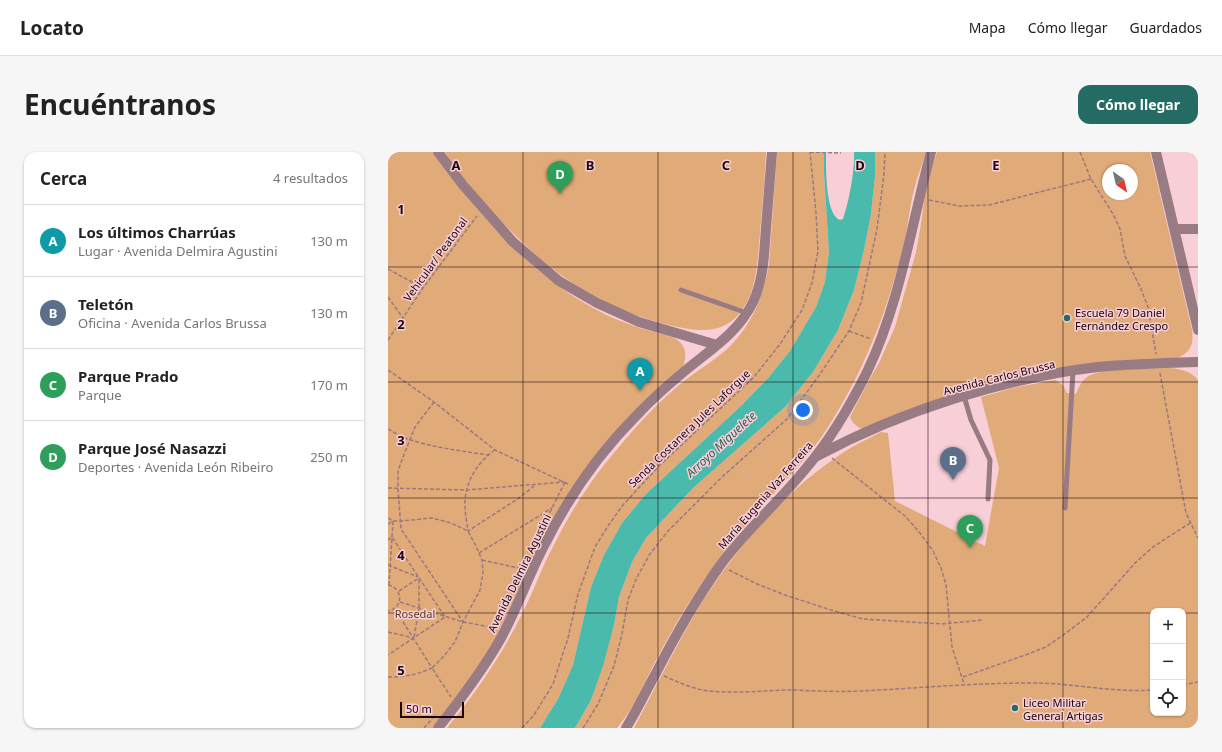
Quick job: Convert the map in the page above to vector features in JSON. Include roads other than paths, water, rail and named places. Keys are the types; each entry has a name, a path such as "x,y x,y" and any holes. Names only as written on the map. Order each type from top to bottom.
{"street":[{"path":"438,152 463,185 513,242 559,281 604,307 639,322 717,345"},
{"name":"Avenida Delmira Agustini","path":"438,728 473,683 505,631 544,545 577,488 608,447 636,415 662,390 730,334 747,313 753,302 761,277 772,152"},
{"name":"María Eugenia Vaz Ferreira","path":"626,728 686,616 721,565 761,517 820,454 866,373 880,342 892,308 931,152"},
{"path":"1156,152 1198,330"},
{"path":"1175,229 1198,229"},
{"name":"Avenida Carlos Brussa","path":"820,454 893,421 964,396 1021,381 1073,371 1123,365 1198,362"}],"lane":[{"path":"682,290 747,313"},
{"path":"1065,508 1073,371"},
{"path":"964,396 970,420 990,460 988,499"}],"water":[{"name":"Arroyo Miguelete","path":"824,152 826,152 826,178 831,209 835,216 840,220 843,219 853,176 854,152 875,152 875,176 871,214 864,250 854,290 838,330 813,372 785,407 693,488 646,538 632,562 619,597 614,625 603,666 591,700 575,728 540,728 558,699 573,665 591,587 604,555 622,523 646,494 742,405 769,377 790,351 816,307 825,282 829,252"}],"place":[{"name":"Parque José Nasazzi","path":"560,194"},
{"name":"Escuela 79 Daniel Fernández Crespo","path":"1067,318"},
{"name":"Los últimos Charrúas","path":"640,391"},
{"name":"Teletón","path":"953,480"},
{"name":"Parque Prado","path":"970,548"},
{"name":"Liceo Militar General Artigas","path":"1015,708"}],"park label":[{"name":"Rosedal","path":"415,613"}]}
